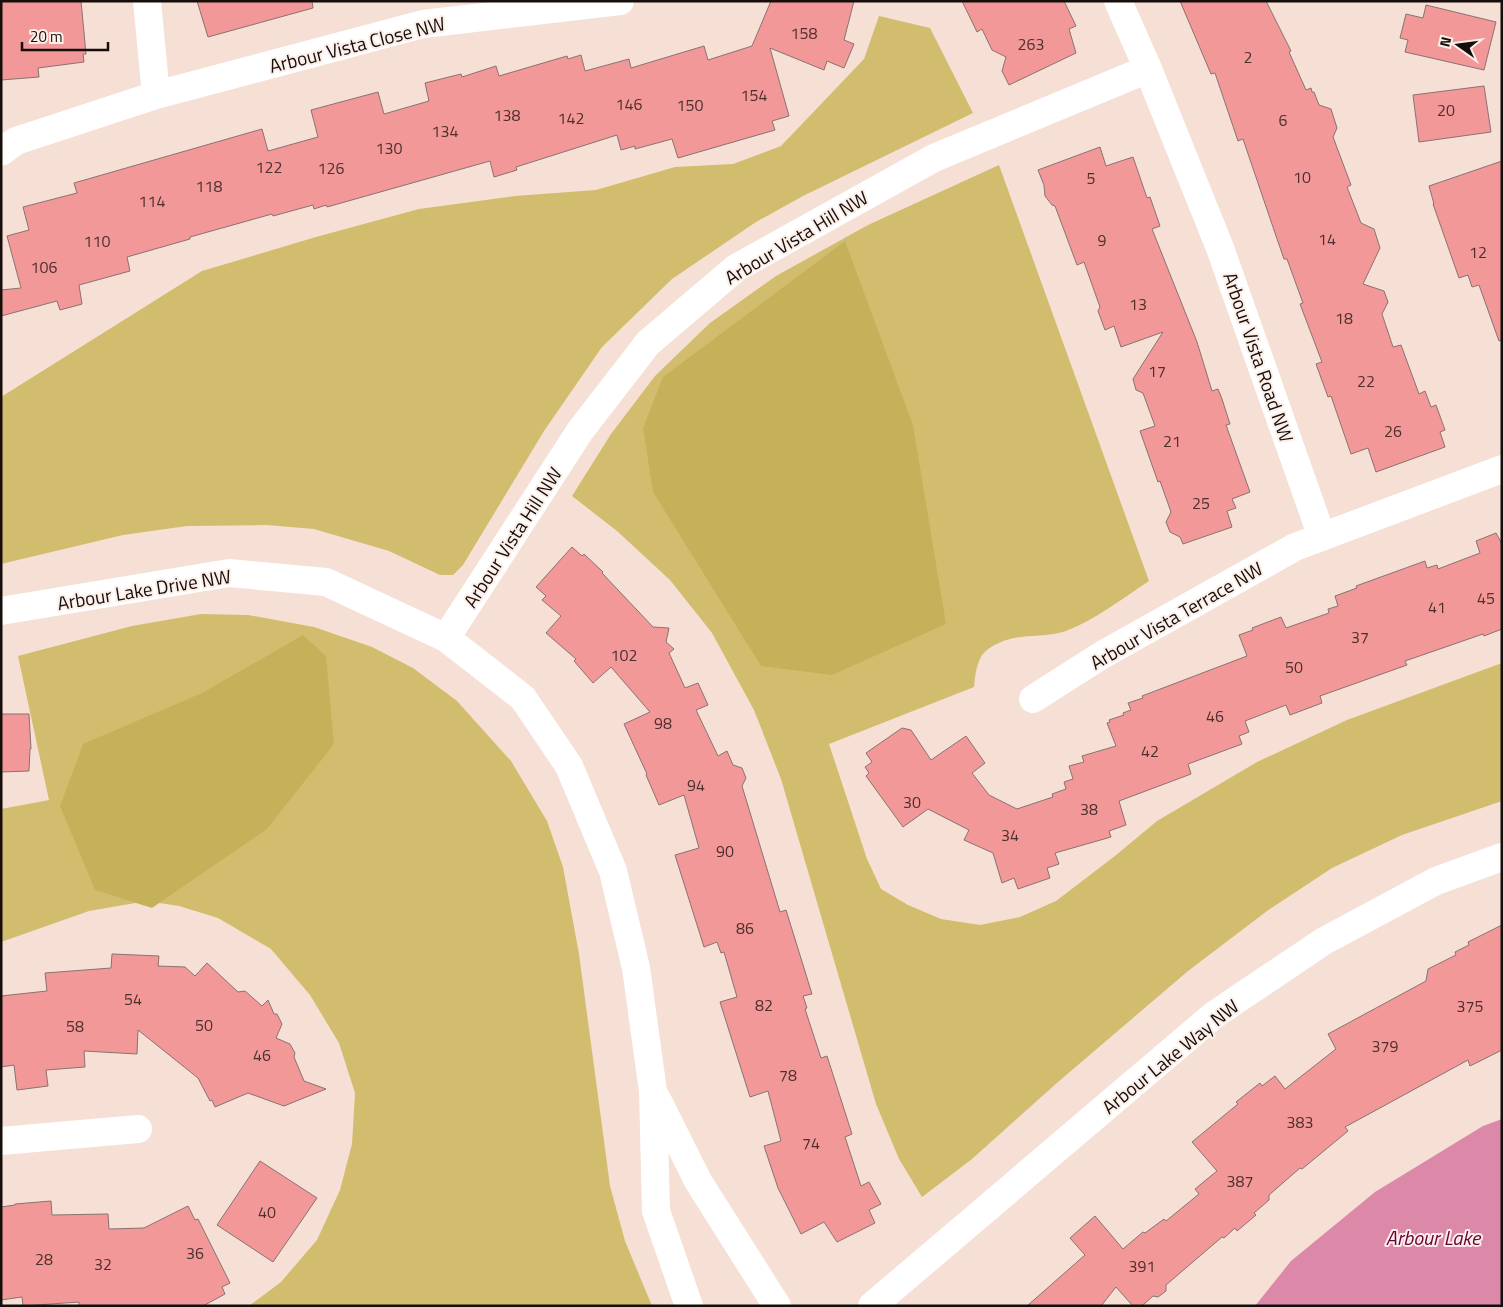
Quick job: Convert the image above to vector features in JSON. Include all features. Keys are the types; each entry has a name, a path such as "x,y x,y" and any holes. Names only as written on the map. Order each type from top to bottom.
{"street":[{"path":"147,1 156,95"},
{"name":"Arbour Vista Close NW","path":"1,152 16,141 156,95 423,24 620,1"},
{"name":"Arbour Vista Road NW","path":"1118,1 1148,69 1220,248 1322,537"},
{"name":"Arbour Vista Hill NW","path":"446,638 580,431 648,343 736,268 934,158 1148,69"},
{"path":"1322,537 1502,469"},
{"name":"Arbour Vista Terrace NW","path":"1033,699 1110,651 1295,547 1322,537"},
{"name":"Arbour Lake Drive NW","path":"1,612 229,573 326,582 446,638 523,698 570,766 613,871 636,968 653,1091 656,1211 688,1306"},
{"name":"Arbour Lake Way NW","path":"872,1306 1214,1015 1324,941 1436,881 1502,857"},
{"name":"Arbour Lake Drive NW","path":"653,1091 698,1181 777,1306"},
{"path":"1,1142 138,1129"}],"shaded area":[{"path":"879,16 930,28 973,113 803,196 756,222 672,279 602,347 544,431 463,565 453,575 440,575 389,551 314,529 267,525 187,526 123,535 1,564 1,397 202,271 419,209 515,196 596,190 675,167 733,164 781,146 864,59"},
{"path":"999,165 1149,581 1098,615 1066,631 1050,635 1016,638 1004,641 988,649 979,660 974,687 829,744 867,859 881,889 908,905 941,919 980,925 1020,917 1056,901 1157,821 1257,762 1347,720 1502,663 1502,801 1402,835 1332,868 1267,911 1188,971 1058,1082 972,1159 922,1197 899,1159 876,1104 781,779 754,710 712,633 670,580 617,531 572,496 611,434 655,376 710,323 776,276 868,225"},
{"path":"845,241 913,425 946,624 832,675 761,666 653,492 643,428 663,377"},
{"path":"201,614 248,615 314,627 372,647 413,668 457,701 511,761 547,821 563,867 579,954 610,1186 625,1241 652,1306 573,1306 572,1304 570,1306 249,1306 281,1282 317,1240 340,1190 352,1144 355,1093 339,1043 310,995 271,949 218,918 179,906 147,901 89,911 1,942 1,809 49,800 18,656 132,626"},
{"path":"303,635 326,656 334,744 267,829 152,908 95,890 60,806 83,744 202,693"}],"water":[{"name":"Arbour Lake","path":"1502,1119 1502,1306 1255,1306 1291,1261 1375,1192 1483,1126"}],"building":[{"path":"1,1 81,1 86,54 83,54 84,62 38,68 39,77 1,80"},
{"path":"197,1 312,1 313,8 208,37"},
{"path":"771,1 854,1 844,40 854,44 844,68 827,61 824,70 770,48 789,116 772,121 775,130 678,158 672,139 635,149 635,146 621,150 617,135 516,167 517,170 494,177 490,161 327,207 326,205 314,209 313,205 273,216 272,214 190,237 190,239 127,257 130,271 79,285 82,304 60,310 57,301 1,316 1,290 21,288 7,236 29,230 23,207 77,193 74,183 262,129 268,151 318,137 311,110 378,92 384,114 429,101 425,83 461,74 462,77 496,66 499,76 567,56 568,59 581,55 585,71 629,59 631,68 704,46 708,60 752,46"},
{"path":"962,1 1064,1 1076,26 1069,29 1076,53 1009,85 1002,71 1006,57 992,50 982,29 977,32"},
{"path":"1180,1 1266,1 1291,51 1289,52 1306,90 1311,88 1319,105 1331,109 1337,128 1333,137 1351,185 1347,187 1361,223 1374,229 1380,248 1363,284 1384,291 1388,302 1382,314 1393,347 1401,345 1419,394 1425,391 1431,407 1436,405 1445,430 1440,432 1445,447 1376,472 1368,448 1351,454 1331,396 1328,397 1316,364 1322,362 1300,304 1303,303 1287,259 1284,259 1243,139 1238,141 1215,73 1211,74"},
{"path":"1426,5 1496,22 1484,70 1405,52 1408,40 1400,38 1406,14 1423,18"},
{"path":"1484,86 1491,132 1419,142 1413,95"},
{"path":"1100,147 1106,166 1133,157 1147,198 1150,197 1160,226 1152,229 1197,342 1212,391 1218,389 1222,399 1230,424 1226,425 1250,492 1232,499 1236,508 1227,511 1232,527 1183,544 1180,537 1170,532 1166,522 1171,512 1140,431 1155,426 1143,393 1136,390 1133,379 1163,332 1121,347 1114,326 1105,330 1098,311 1100,307 1084,262 1077,265 1055,206 1045,196 1044,185 1038,170"},
{"path":"1502,161 1502,340 1499,341 1479,285 1472,287 1468,275 1459,278 1433,204 1429,186"},
{"path":"1496,533 1502,544 1502,629 1405,661 1407,665 1320,696 1322,703 1290,715 1286,705 1245,721 1249,732 1239,736 1242,744 1188,764 1191,774 1119,801 1126,825 1109,831 1111,837 1055,853 1059,864 1047,868 1050,878 1018,889 1014,878 1002,883 993,853 964,840 969,830 928,809 903,827 866,776 869,773 865,767 872,762 866,753 902,728 911,730 931,760 966,736 985,763 972,773 989,795 1017,809 1053,797 1052,794 1066,789 1064,782 1073,779 1069,766 1084,762 1082,756 1116,746 1107,723 1110,722 1109,720 1124,715 1123,713 1131,710 1128,703 1247,656 1239,635 1281,617 1286,628 1329,613 1328,609 1338,606 1335,596 1357,588 1356,586 1425,561 1427,568 1437,565 1438,569 1480,553 1476,541"},
{"path":"572,547 582,556 584,554 603,572 653,627 669,628 666,642 674,649 669,653 685,688 698,683 708,705 696,710 718,756 727,751 733,765 742,768 746,778 742,786 780,912 786,910 812,994 803,996 807,1008 805,1009 821,1058 827,1056 852,1134 845,1137 861,1186 869,1182 881,1204 869,1210 875,1223 837,1242 824,1222 801,1234 778,1188 764,1146 781,1141 768,1091 750,1097 720,1002 737,997 724,952 721,953 717,942 704,947 675,855 699,848 684,795 659,805 624,724 650,712 611,667 593,683 574,661 576,659 546,633 561,616 542,600 546,596 536,587"},
{"path":"1,714 29,714 31,749 29,771 1,772"},
{"path":"1502,925 1502,1050 1470,1066 1468,1060 1345,1127 1348,1131 1269,1195 1269,1200 1254,1213 1256,1215 1237,1231 1235,1228 1224,1238 1222,1237 1166,1285 1166,1291 1158,1297 1153,1296 1142,1306 1133,1306 1116,1287 1101,1306 1027,1306 1085,1255 1070,1238 1095,1216 1123,1249 1143,1232 1145,1233 1164,1219 1166,1221 1199,1194 1195,1189 1217,1171 1192,1142 1238,1104 1236,1102 1260,1083 1262,1086 1275,1076 1285,1089 1336,1049 1328,1034 1426,981 1428,969 1456,955 1455,952 1469,945 1468,942"},
{"path":"112,954 159,956 158,966 185,967 195,976 207,963 238,992 245,991 262,1006 268,1000 274,1014 277,1014 282,1024 276,1038 290,1044 304,1081 326,1089 284,1106 248,1093 215,1107 198,1078 138,1030 137,1054 84,1051 85,1067 46,1070 48,1086 17,1090 14,1065 1,1067 1,996 47,991 45,973 111,968"},
{"path":"260,1161 317,1198 273,1262 217,1225"},
{"path":"51,1201 52,1215 108,1214 109,1229 144,1228 188,1206 195,1220 198,1219 230,1283 222,1287 225,1294 203,1306 79,1306 79,1302 23,1306 22,1297 1,1300 1,1207"}]}
